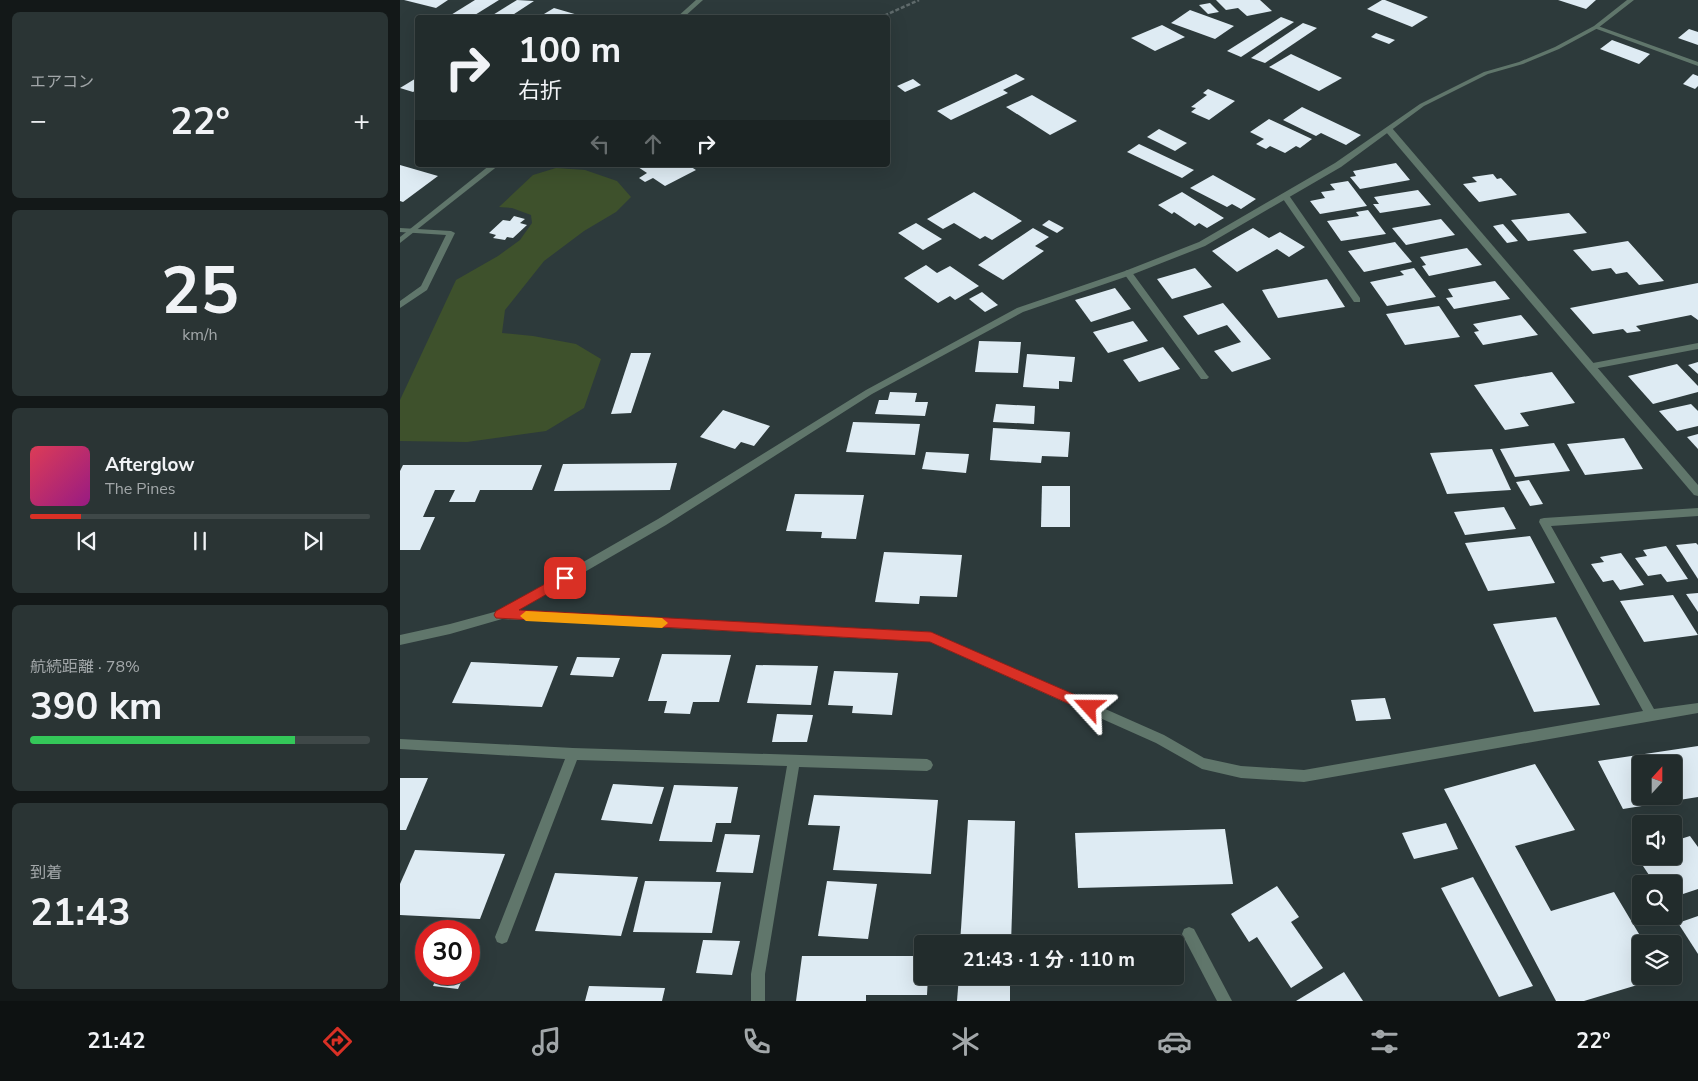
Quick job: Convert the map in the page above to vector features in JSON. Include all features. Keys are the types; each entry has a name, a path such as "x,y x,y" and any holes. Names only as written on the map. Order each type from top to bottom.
{"street":[{"path":"682,15 700,0"},
{"path":"400,640 501,615 662,522 869,392 1020,310 1128,273 1202,244 1338,165 1422,105 1486,73 1521,63 1557,48 1596,27 1630,0"},
{"path":"1596,27 1698,64"},
{"path":"1389,130 1593,366 1698,492"},
{"path":"400,241 493,167"},
{"path":"1285,196 1357,300"},
{"path":"400,230 451,234 424,288 400,305"},
{"path":"1128,273 1204,377"},
{"path":"1593,366 1698,346"},
{"path":"1651,715 1544,522 1698,512"},
{"path":"501,615 931,637 1160,738 1202,763 1241,772 1304,776 1698,708"},
{"path":"400,744 573,754 927,765"},
{"path":"502,937 573,754"},
{"path":"758,1001 758,974 794,761"},
{"path":"1189,934 1225,1001"}],"path":[{"path":"886,15 919,0"}],"green space":[{"path":"556,168 585,170 617,181 631,197 616,212 584,231 544,261 505,310 502,333 533,336 576,344 601,359 584,408 546,431 467,442 400,441 400,400 456,280 498,256 520,240 532,223 531,215 512,208 499,207 533,175"}],"building":[{"path":"404,0 448,0 436,8"},
{"path":"475,0 499,0 475,15 451,15"},
{"path":"517,0 534,1 513,15 493,15"},
{"path":"1216,0 1260,0 1272,11 1247,16 1238,8 1226,10"},
{"path":"1382,0 1428,17 1412,27 1367,9"},
{"path":"1558,0 1596,0 1586,9"},
{"path":"1210,3 1219,12 1208,14 1199,5"},
{"path":"554,8 578,15 547,15 544,14"},
{"path":"1190,10 1234,26 1215,39 1171,23"},
{"path":"1281,17 1294,22 1241,57 1227,51"},
{"path":"1303,23 1317,28 1265,63 1251,58"},
{"path":"1162,25 1185,37 1155,51 1131,38"},
{"path":"1689,29 1698,32 1698,45 1678,38"},
{"path":"1376,33 1395,40 1389,44 1371,37"},
{"path":"1612,40 1650,54 1639,64 1600,49"},
{"path":"1291,54 1342,78 1319,91 1269,67"},
{"path":"1016,74 1025,79 1003,90 1008,93 951,120 937,111"},
{"path":"1693,74 1698,76 1698,86 1695,89 1683,84"},
{"path":"415,79 415,91 413,92 400,88"},
{"path":"913,79 921,85 905,92 897,86"},
{"path":"1208,89 1235,101 1209,120 1191,112 1196,108 1191,107 1207,95 1203,93"},
{"path":"1032,95 1077,121 1050,135 1006,107"},
{"path":"1302,107 1361,135 1346,145 1321,133 1316,136 1283,120"},
{"path":"1269,119 1312,139 1300,148 1296,146 1285,153 1270,146 1266,149 1256,144 1264,139 1250,132"},
{"path":"1159,129 1187,143 1175,151 1147,137"},
{"path":"1139,144 1194,170 1182,178 1127,152"},
{"path":"1396,163 1410,180 1360,189 1350,177 1356,176 1353,171"},
{"path":"400,165 438,176 403,202 400,201"},
{"path":"638,167 691,167 696,170 665,186 653,178 645,182 639,178 647,173"},
{"path":"1493,174 1497,179 1501,178 1517,195 1479,202 1463,184 1477,182 1472,177"},
{"path":"1213,175 1256,199 1241,209 1232,204 1227,207 1190,188"},
{"path":"1348,181 1367,206 1320,214 1310,201 1325,198 1321,192 1335,190 1330,184"},
{"path":"1418,190 1431,205 1380,213 1373,204 1379,204 1374,197"},
{"path":"974,192 1022,221 992,240 985,236 980,239 954,223 943,229 927,219"},
{"path":"1182,192 1224,218 1207,228 1199,223 1195,226 1174,212 1172,214 1158,205"},
{"path":"1368,210 1386,234 1341,241 1327,221 1359,216 1356,212"},
{"path":"1569,213 1587,233 1528,241 1511,220"},
{"path":"514,216 525,219 520,223 527,225 513,238 507,237 505,240 493,238 496,235 489,233 503,220 510,221"},
{"path":"1441,219 1455,235 1406,245 1392,228"},
{"path":"1049,220 1064,228 1057,233 1042,225"},
{"path":"916,223 942,239 923,250 898,233"},
{"path":"1503,224 1518,241 1507,243 1493,226"},
{"path":"1033,228 1049,237 1035,246 1044,251 1003,280 978,265"},
{"path":"1253,228 1269,238 1280,232 1305,247 1289,257 1277,249 1237,272 1212,251"},
{"path":"1628,241 1664,281 1639,285 1627,272 1616,274 1611,268 1592,271 1573,250"},
{"path":"1395,242 1412,262 1364,272 1348,251"},
{"path":"1467,248 1482,265 1429,276 1422,266 1426,265 1420,257"},
{"path":"926,265 937,273 950,266 979,286 955,300 950,296 938,303 904,278"},
{"path":"1195,268 1212,287 1172,299 1157,279"},
{"path":"1414,268 1436,297 1387,306 1370,282 1404,275 1400,271"},
{"path":"1327,279 1345,307 1278,318 1262,290"},
{"path":"1495,281 1510,299 1454,309 1446,298 1453,297 1448,289"},
{"path":"1698,283 1698,320 1691,315 1636,326 1641,331 1627,333 1623,329 1593,334 1570,308"},
{"path":"1115,288 1131,309 1091,322 1075,300"},
{"path":"982,292 998,305 985,312 969,299"},
{"path":"1223,303 1271,359 1232,372 1214,351 1241,342 1227,325 1198,335 1183,316"},
{"path":"1439,306 1460,337 1405,345 1386,314"},
{"path":"1521,315 1538,335 1483,345 1474,332 1479,331 1473,324"},
{"path":"1133,321 1148,341 1108,353 1093,332"},
{"path":"979,341 1021,342 1018,373 975,372"},
{"path":"1163,347 1180,369 1139,382 1123,360"},
{"path":"631,353 651,353 631,413 611,414"},
{"path":"1027,354 1075,357 1072,382 1059,381 1059,389 1023,387"},
{"path":"1698,362 1698,374 1688,365"},
{"path":"1677,364 1698,386 1698,392 1653,404 1628,376"},
{"path":"1552,372 1575,403 1520,413 1529,426 1505,430 1474,385"},
{"path":"890,392 917,393 915,402 928,402 925,416 875,414 879,400 888,400"},
{"path":"996,404 1035,406 1034,424 993,422"},
{"path":"1691,404 1698,411 1698,426 1677,431 1659,411"},
{"path":"723,410 770,426 754,446 741,442 735,449 700,437"},
{"path":"853,422 920,424 915,455 846,452"},
{"path":"993,428 1070,432 1068,457 1042,456 1041,463 990,460"},
{"path":"1698,434 1698,449 1687,437"},
{"path":"1624,438 1643,469 1585,475 1567,444"},
{"path":"1554,443 1570,471 1515,477 1500,449"},
{"path":"1492,449 1511,490 1447,494 1430,453"},
{"path":"926,452 969,454 966,473 922,469"},
{"path":"677,463 670,490 554,491 563,464"},
{"path":"403,465 542,465 532,490 480,490 475,502 449,502 455,490 435,490 423,517 435,517 420,550 400,550 400,471"},
{"path":"1529,480 1543,504 1530,506 1516,482"},
{"path":"1042,486 1070,486 1070,527 1041,527"},
{"path":"795,494 864,495 856,539 821,538 822,532 786,531"},
{"path":"1504,507 1516,529 1465,535 1454,512"},
{"path":"1530,536 1555,583 1488,591 1465,543"},
{"path":"1696,543 1698,545 1698,579 1676,545"},
{"path":"1666,546 1688,579 1667,582 1661,574 1648,576 1635,558 1647,556 1643,550"},
{"path":"884,552 962,555 957,597 920,596 919,604 875,602"},
{"path":"1621,553 1644,585 1620,590 1613,580 1603,582 1591,564 1604,562 1600,557"},
{"path":"1698,593 1698,612 1686,594"},
{"path":"1673,595 1698,635 1644,642 1620,601"},
{"path":"1556,617 1600,705 1534,712 1493,624"},
{"path":"662,654 731,655 719,702 693,702 690,714 664,713 667,701 648,701"},
{"path":"577,657 620,658 613,677 570,675"},
{"path":"471,662 558,666 542,707 452,703"},
{"path":"756,665 818,666 811,705 747,703"},
{"path":"834,671 898,673 892,715 852,713 853,706 828,705"},
{"path":"1385,698 1391,719 1356,721 1351,700"},
{"path":"777,714 813,715 807,742 772,742"},
{"path":"1698,746 1698,797 1682,800 1682,755 1638,755"},
{"path":"1632,756 1632,805 1648,805 1623,809 1598,761"},
{"path":"1535,764 1575,830 1515,846 1551,911 1614,892 1640,935 1632,935 1632,985 1637,985 1584,1001 1556,1001 1444,789"},
{"path":"400,778 428,778 406,830 400,830"},
{"path":"613,784 664,787 652,824 601,820"},
{"path":"674,785 738,787 731,823 716,823 712,842 659,841"},
{"path":"814,795 938,800 931,874 833,870 840,826 808,825"},
{"path":"968,820 1015,821 1011,935 961,935"},
{"path":"1446,823 1458,849 1414,859 1402,833"},
{"path":"1225,829 1233,884 1078,888 1075,833"},
{"path":"725,834 760,835 753,873 716,872"},
{"path":"1690,836 1698,847 1698,889 1682,894 1682,875 1649,875 1642,865 1682,865 1682,838"},
{"path":"415,850 505,854 480,919 400,915 400,884"},
{"path":"555,873 638,877 621,936 535,931"},
{"path":"1473,877 1533,986 1499,997 1441,888"},
{"path":"645,881 721,882 712,933 633,932"},
{"path":"827,881 877,884 868,939 818,936"},
{"path":"1277,886 1299,917 1291,922 1323,968 1291,988 1257,937 1249,942 1231,914"},
{"path":"1698,916 1698,954 1679,925 1682,925 1682,922"},
{"path":"703,940 740,941 732,975 696,973"},
{"path":"802,956 914,956 914,985 928,985 927,995 866,995 866,1001 796,1001"},
{"path":"1344,972 1363,1001 1296,1001"},
{"path":"433,985 460,985 458,989"},
{"path":"958,985 1010,985 1010,1001 957,1001"},
{"path":"589,986 665,988 662,1001 585,1001"}],"slow traffic":[{"path":"526,616 662,623"}],"route":[{"path":"565,578 501,615 931,637 1089,707"}]}
